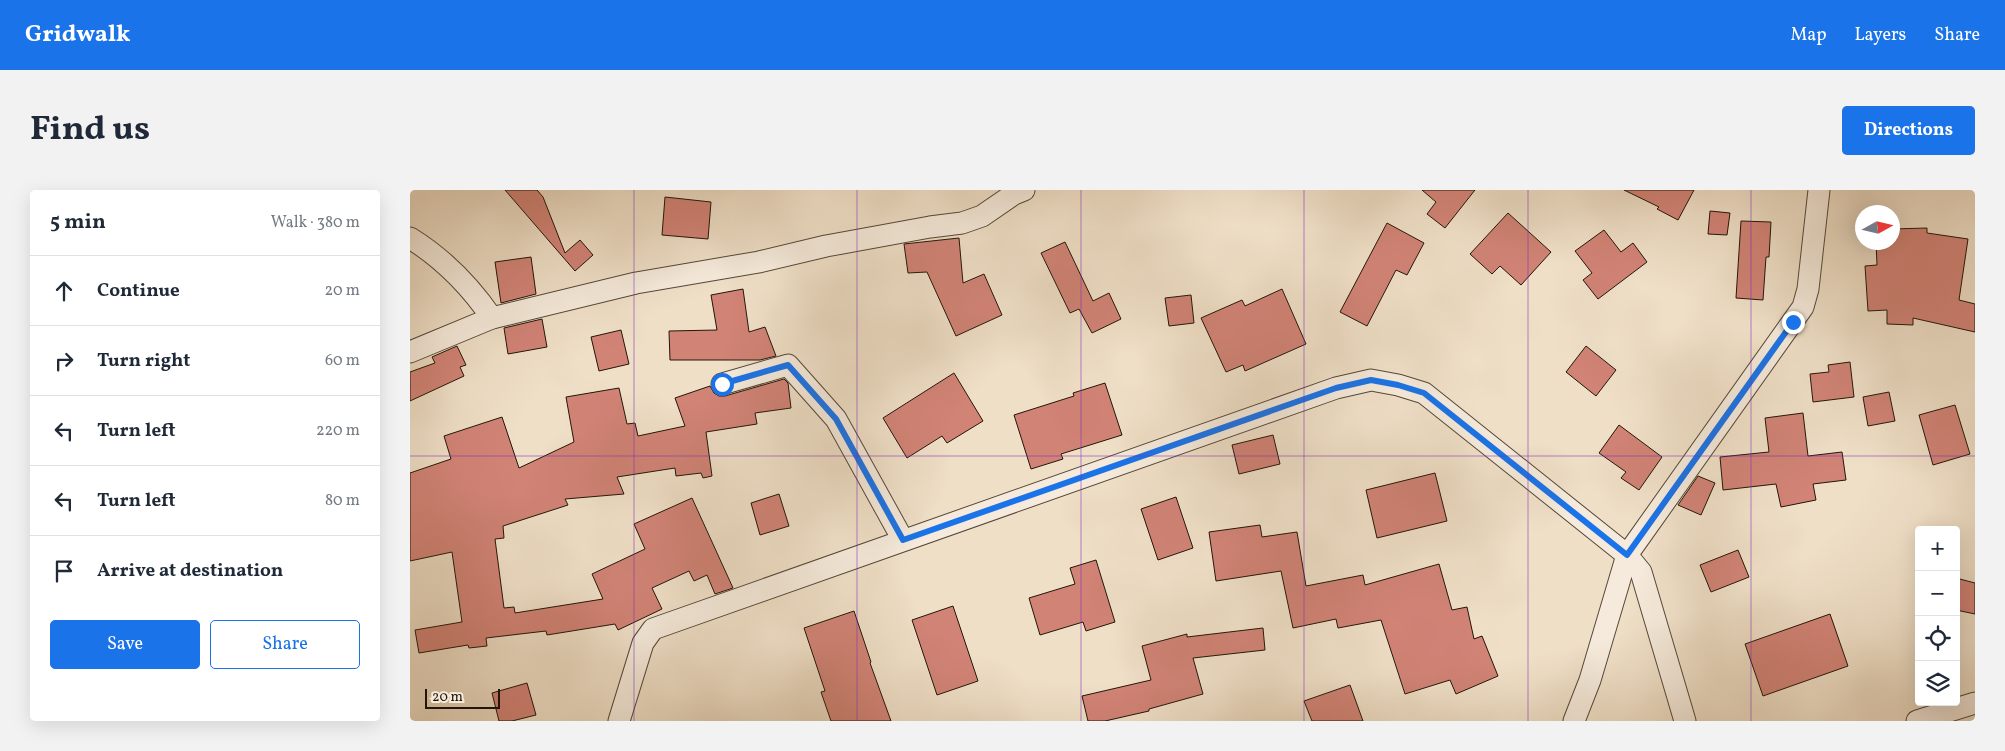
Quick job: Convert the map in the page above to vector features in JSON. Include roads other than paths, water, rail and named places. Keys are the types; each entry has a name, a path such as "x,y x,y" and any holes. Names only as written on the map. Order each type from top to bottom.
{"street":[{"path":"410,352 492,318 636,283 759,262 826,246 962,223 982,216 1014,194 1024,190"},
{"path":"1574,721 1590,680 1627,555 1803,306 1808,289 1818,190"},
{"path":"410,238 463,279 492,318"},
{"path":"722,384 788,365 836,419 903,540"},
{"path":"619,721 643,643 653,629 1336,388 1371,380 1398,385 1424,393 1627,555 1641,572 1685,721"},
{"path":"1917,721 1975,703"}]}
